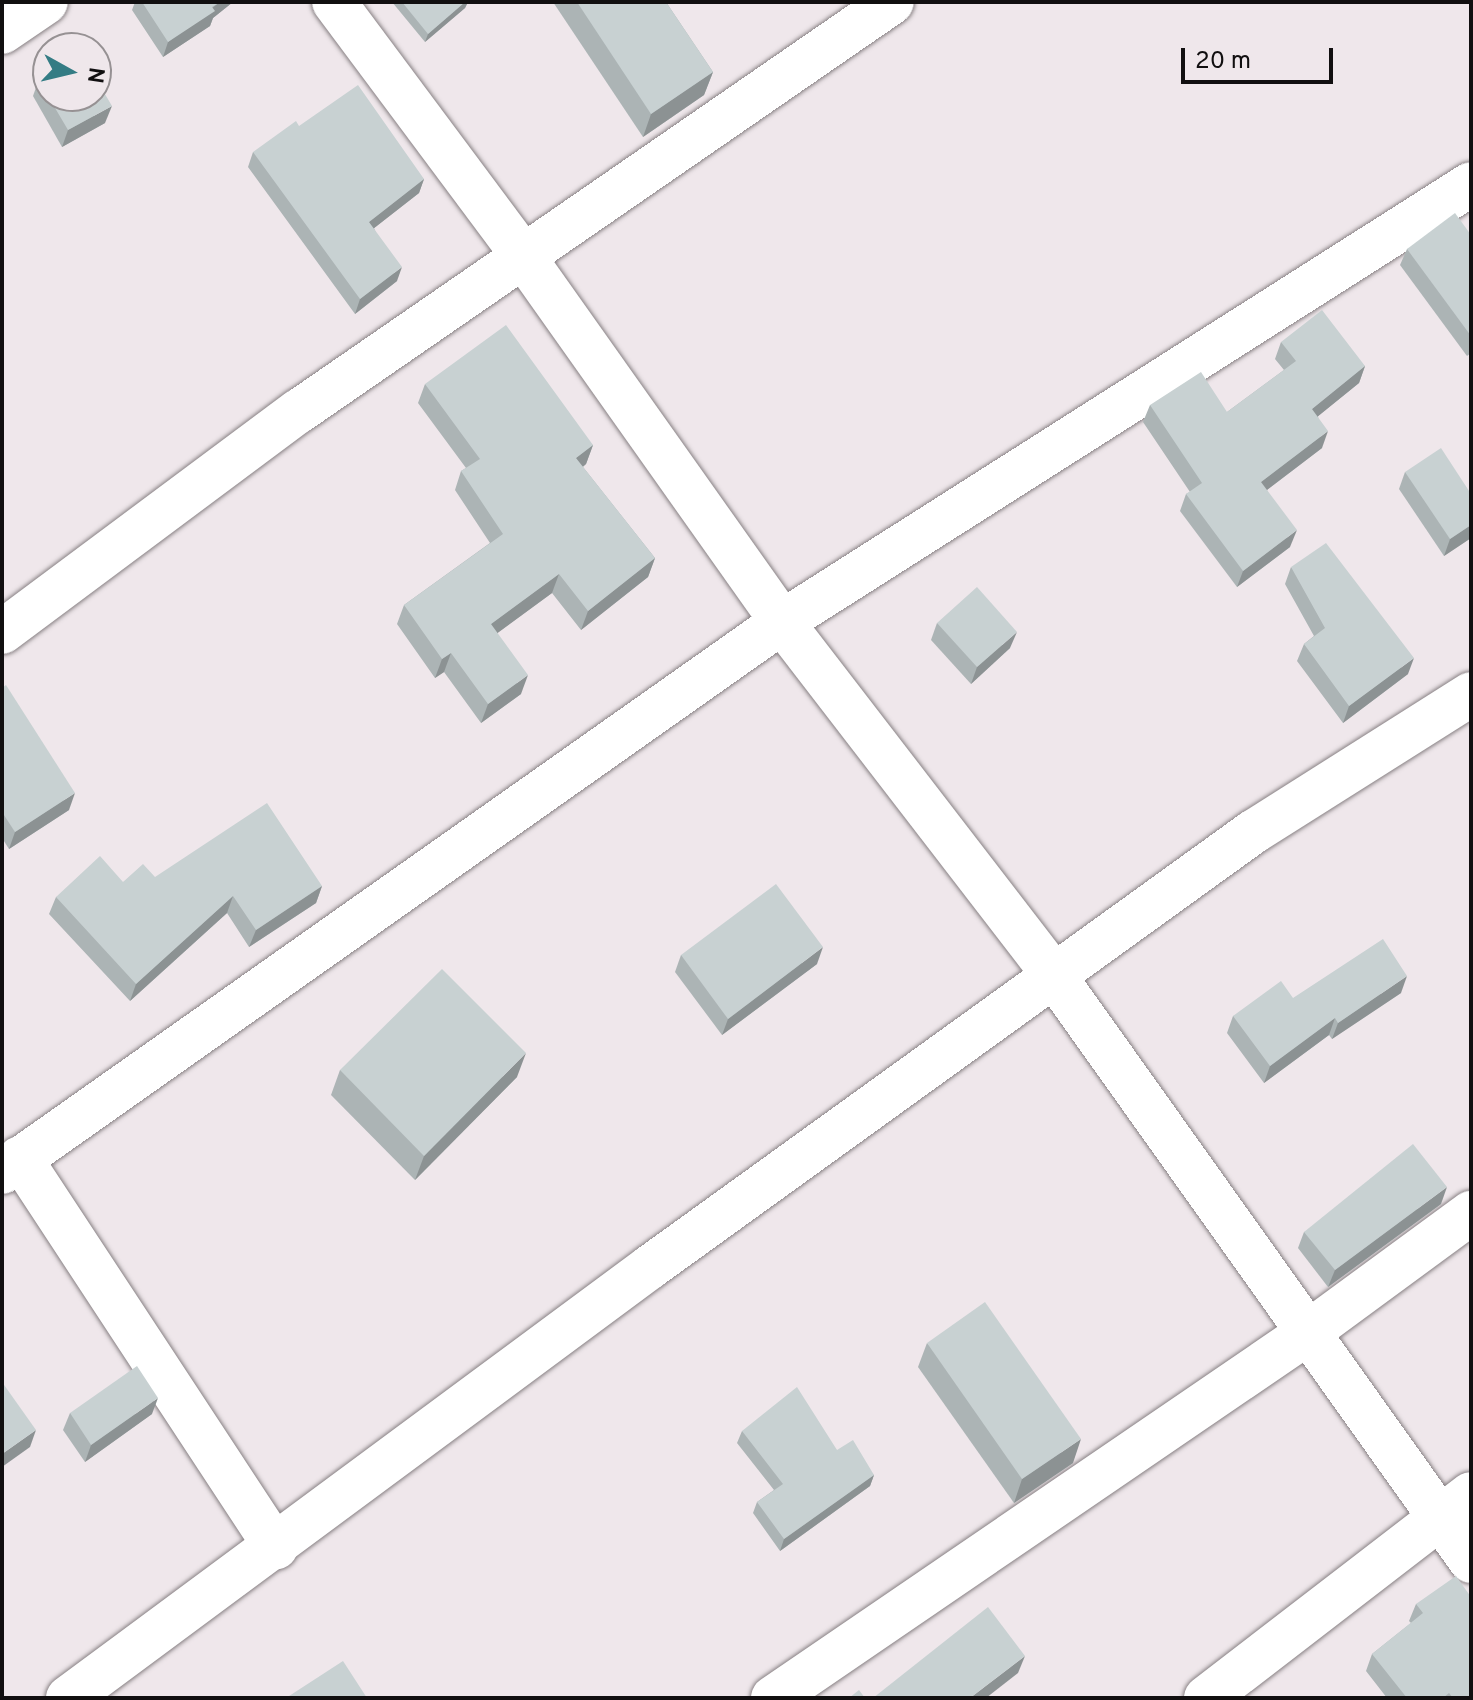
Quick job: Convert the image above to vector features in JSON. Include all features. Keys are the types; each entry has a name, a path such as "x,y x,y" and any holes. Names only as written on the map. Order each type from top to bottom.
{"street":[{"path":"2,32 46,2"},
{"path":"334,2 523,256 782,622 1055,977 1306,1334 1455,1505 1471,1561"},
{"path":"2,632 299,411 892,2"},
{"path":"276,1547 11,1165 782,622 1471,184"},
{"path":"68,1698 276,1547 650,1267 1253,832 1471,694"},
{"path":"773,1698 1306,1334 1471,1213"},
{"path":"1206,1698 1455,1505"}],"building":[{"path":"142,2 220,2 212,7 215,11 168,42"},
{"path":"402,2 465,2 428,34"},
{"path":"577,2 666,2 713,72 651,114"},
{"path":"358,85 424,179 369,222 402,267 360,299 253,152 296,121 299,126"},
{"path":"57,112 101,112 68,130"},
{"path":"1455,213 1471,235 1471,336 1407,249"},
{"path":"1322,310 1365,366 1312,409 1328,431 1261,482 1297,530 1243,571 1186,494 1202,483 1150,405 1201,372 1227,412 1296,361 1281,342"},
{"path":"506,325 593,445 576,458 655,558 588,611 559,574 491,624 528,675 488,704 451,653 442,659 404,605 503,534 461,471 480,459 425,384"},
{"path":"1441,448 1471,494 1471,525 1450,539 1405,472"},
{"path":"1326,543 1414,658 1349,706 1304,644 1325,628 1291,567"},
{"path":"977,587 1017,632 977,667 937,623"},
{"path":"6,685 75,793 15,832 2,812 2,688"},
{"path":"267,803 322,886 256,930 233,896 136,984 56,897 100,856 123,882 143,864 155,877"},
{"path":"776,884 823,947 728,1019 681,955"},
{"path":"1383,939 1407,976 1338,1023 1335,1018 1270,1066 1233,1016 1281,981 1293,998"},
{"path":"442,969 526,1053 424,1156 340,1070"},
{"path":"1413,1144 1447,1187 1335,1270 1304,1232"},
{"path":"985,1302 1081,1439 1022,1479 927,1343"},
{"path":"137,1366 158,1398 91,1445 70,1413"},
{"path":"2,1382 36,1430 2,1454"},
{"path":"797,1387 837,1450 853,1440 874,1475 784,1539 757,1502 783,1484 742,1431"},
{"path":"1456,1576 1471,1597 1471,1698 1453,1698 1449,1693 1443,1698 1407,1698 1372,1654 1423,1613 1416,1604"},
{"path":"988,1607 1025,1656 970,1698 873,1698"},
{"path":"343,1661 367,1698 286,1698"},
{"path":"859,1690 865,1698 849,1698"}]}
